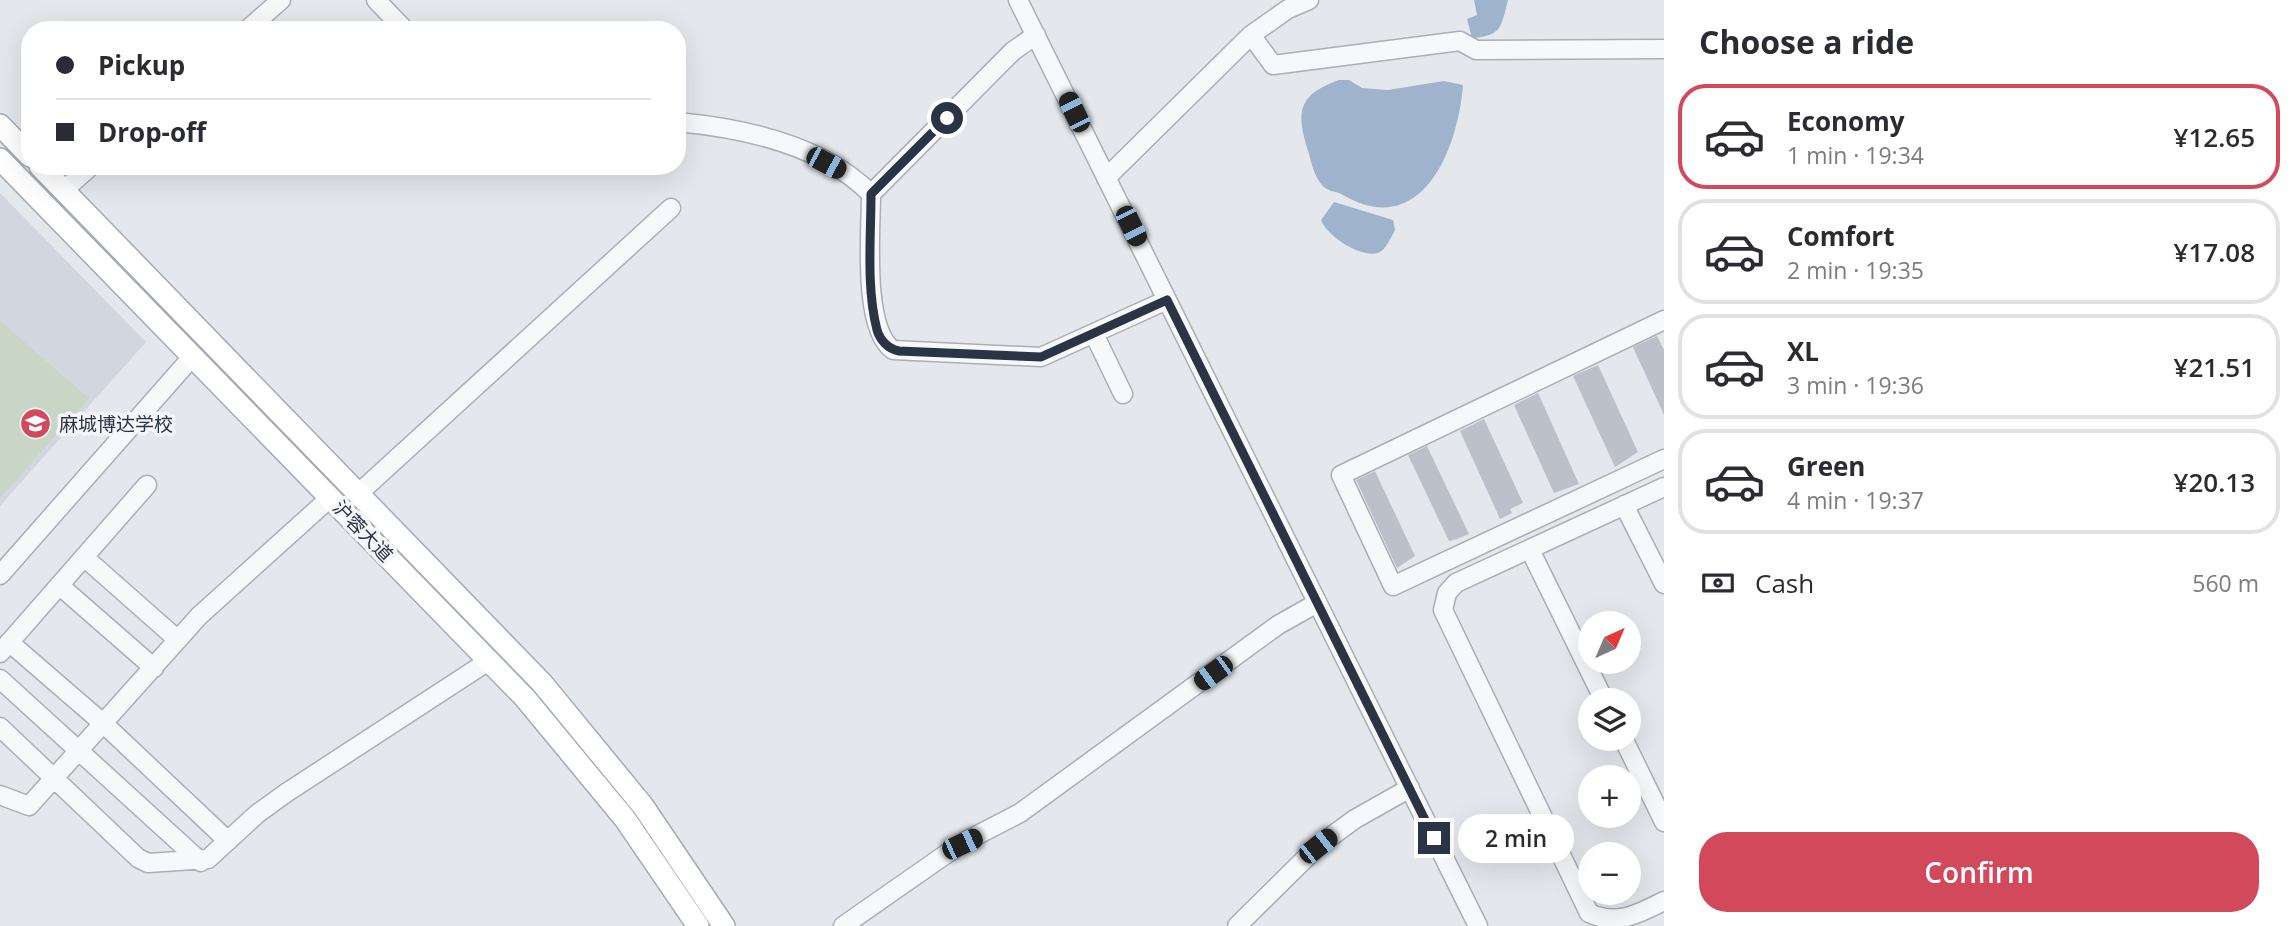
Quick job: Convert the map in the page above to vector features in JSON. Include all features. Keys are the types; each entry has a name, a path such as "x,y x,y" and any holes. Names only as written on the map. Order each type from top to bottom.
{"main road":[{"path":"0,125 21,147"},
{"name":"沪蓉大道","path":"0,159 490,660 593,777 656,862 698,926"},
{"name":"沪蓉大道","path":"49,175 576,722 659,828 724,926"}],"street":[{"path":"257,21 281,0"},
{"path":"376,0 396,21"},
{"path":"1018,0 1478,926"},
{"path":"1106,178 1251,35 1288,9 1308,0"},
{"path":"1035,35 1013,51 871,194 871,274 877,330 893,350 1041,357 1167,300"},
{"path":"1251,35 1273,65 1460,41 1476,50 1664,49"},
{"path":"686,123 727,126 787,145 843,172 871,194"},
{"path":"64,190 81,175"},
{"path":"359,494 671,208"},
{"path":"1664,320 1341,475 1393,586 1664,459"},
{"path":"1094,334 1123,394"},
{"path":"0,575 193,356"},
{"path":"147,485 5,647 104,725 228,841"},
{"path":"1664,487 1456,583 1445,598 1444,616 1589,913 1605,921 1622,922 1664,901"},
{"path":"0,795 29,807 177,640 237,580 331,497"},
{"path":"1624,505 1664,584"},
{"path":"1530,550 1598,688"},
{"path":"84,557 177,640"},
{"path":"59,585 154,668"},
{"path":"843,926 962,844 1020,813 1278,625 1317,603"},
{"path":"0,727 138,859 148,863 201,862 286,793 490,660"},
{"path":"0,679 201,862"},
{"path":"1629,751 1664,822"},
{"path":"1237,926 1318,846 1355,818 1410,788"}],"shaded area":[{"name":"麻城博达学校","path":"0,193 146,342 0,506"}],"green space":[{"path":"0,321 89,398 0,498"}],"water":[{"path":"1474,0 1508,0 1499,28 1495,32 1472,38 1467,19 1477,15"},
{"path":"1339,80 1349,80 1362,88 1388,90 1444,81 1463,85 1460,110 1444,160 1431,181 1414,197 1394,206 1371,206 1328,190 1318,180 1305,140 1301,117 1307,99 1314,92"},
{"path":"1334,202 1393,220 1395,230 1383,249 1371,254 1362,252 1330,233 1321,220"}],"building":[{"path":"1657,336 1664,350 1664,415 1633,347"},
{"path":"1598,365 1638,452 1615,467 1573,376"},
{"path":"1538,393 1579,484 1554,493 1514,405"},
{"path":"1484,419 1523,503 1510,509 1512,513 1500,519 1460,431"},
{"path":"1427,446 1469,534 1457,539 1449,541 1408,455"},
{"path":"1375,471 1415,556 1397,568 1356,480"}],"place":[{"name":"麻城博达学校","path":"36,424"}],"route":[{"path":"947,118 871,194 871,274 877,330 882,340 893,350 899,351 1041,357 1167,300 1434,838"}]}
